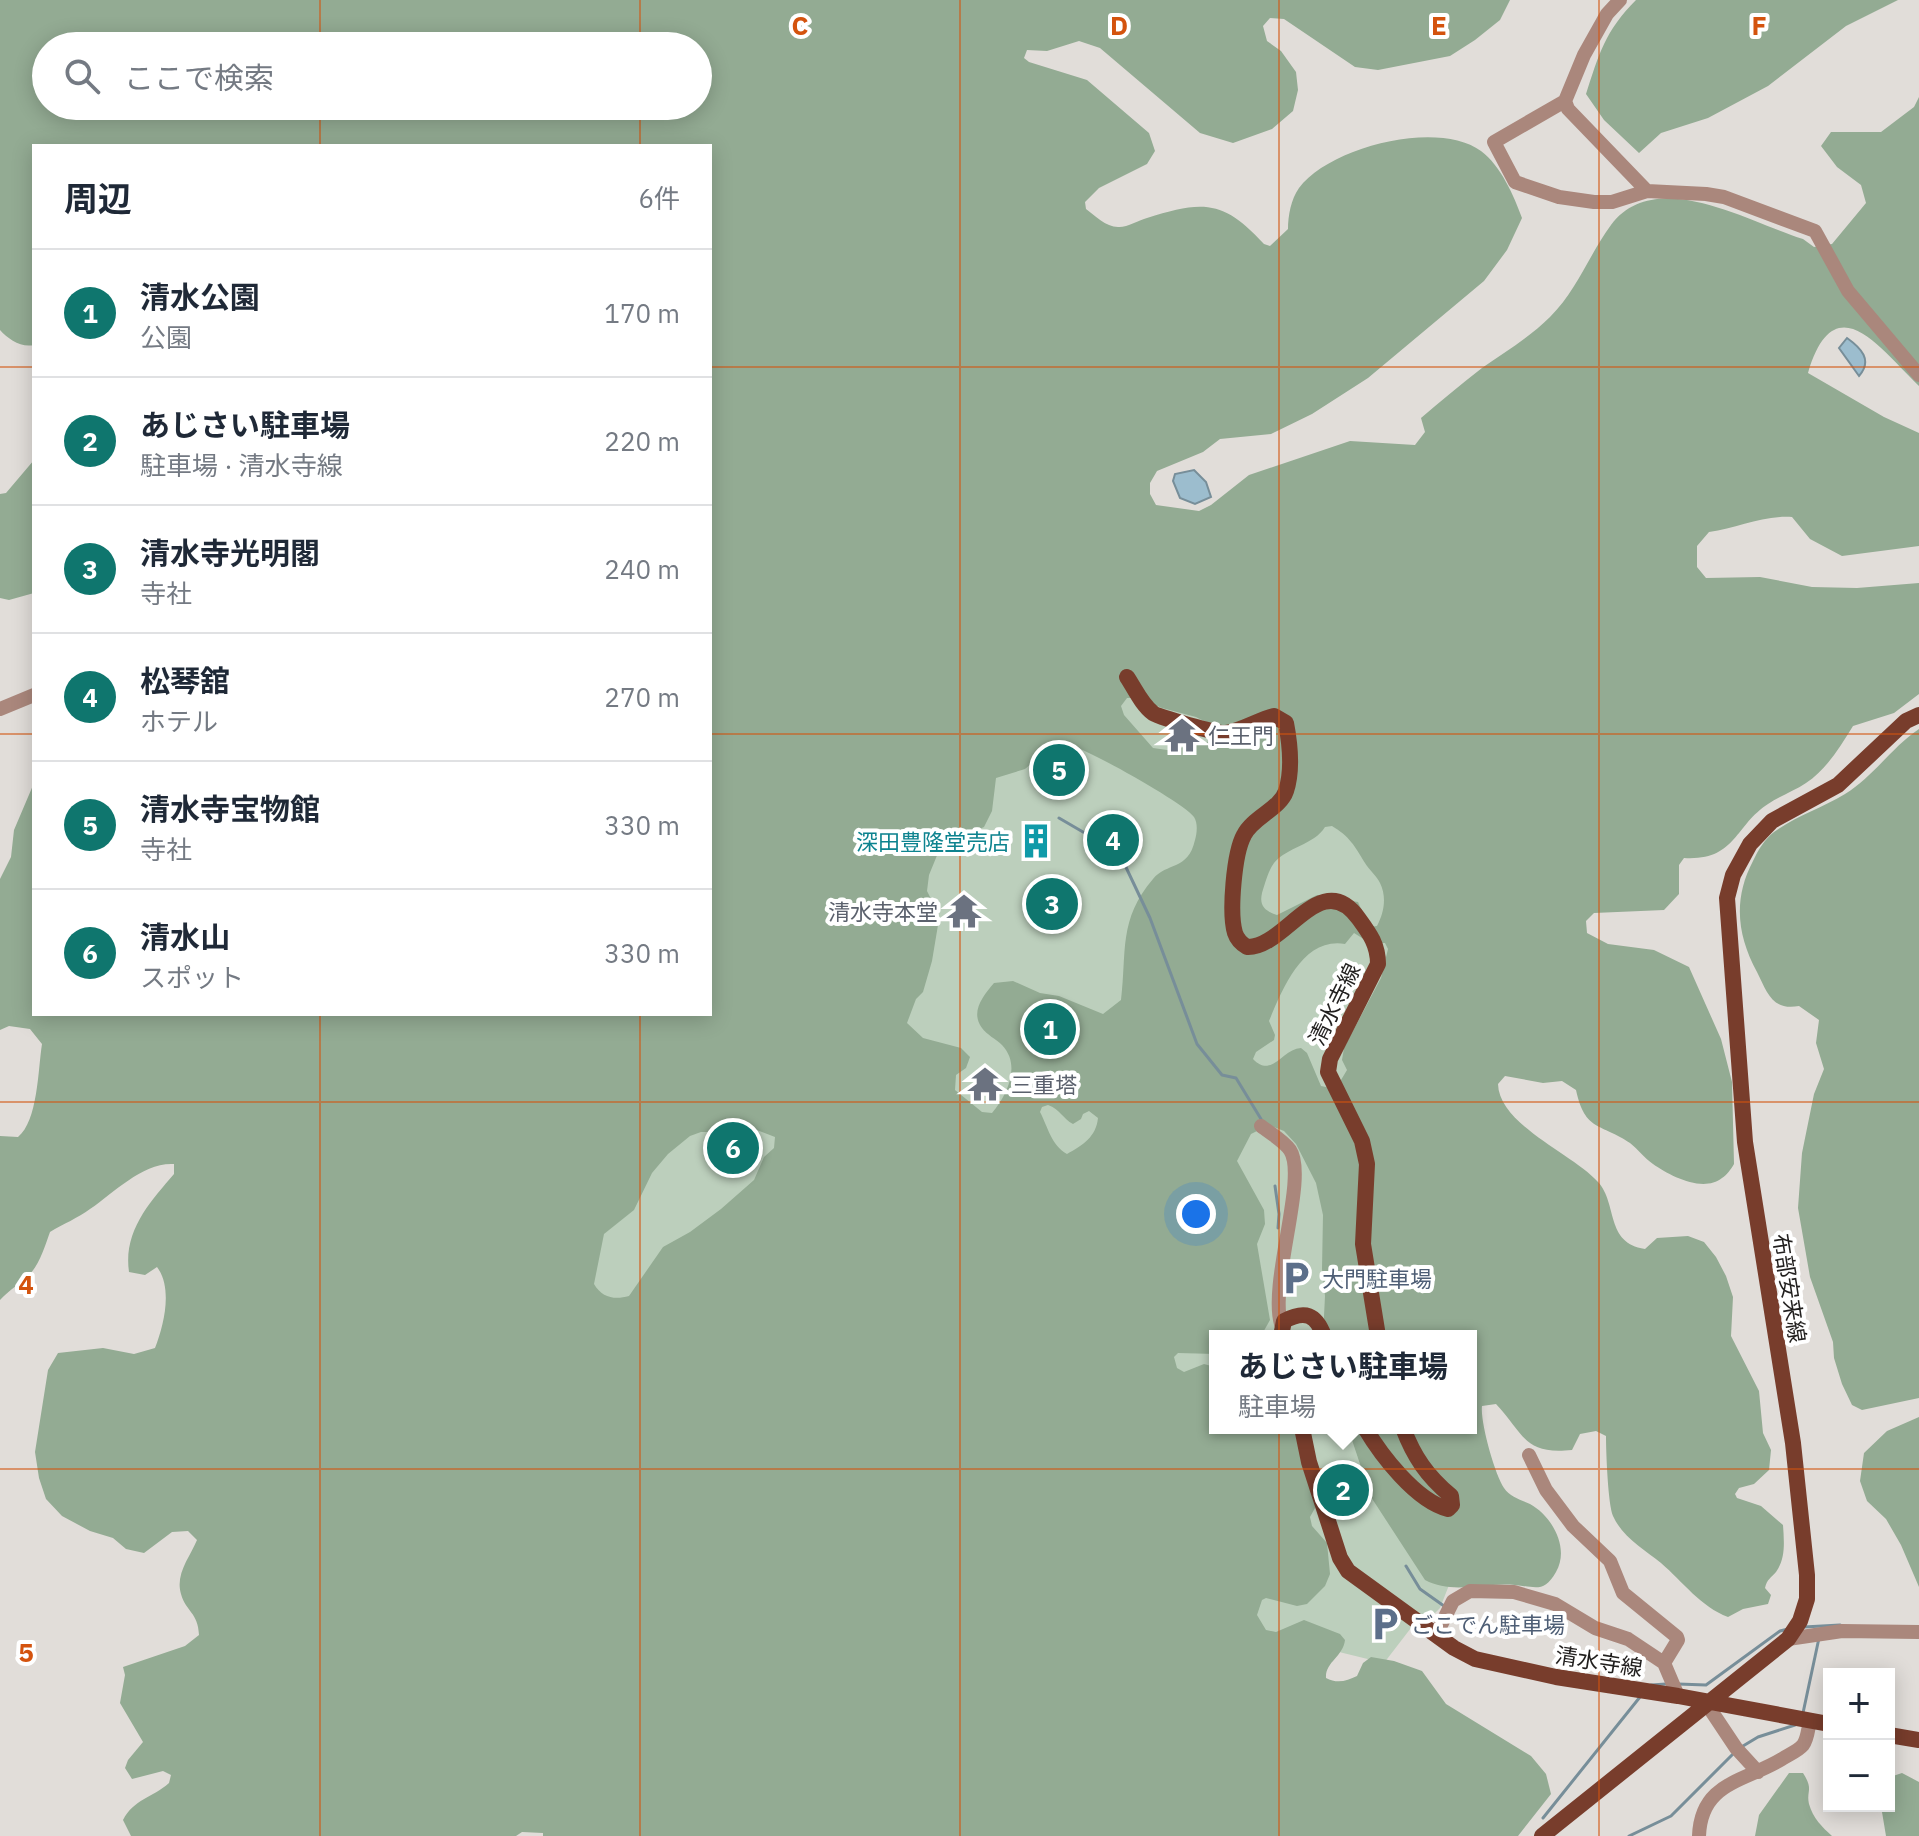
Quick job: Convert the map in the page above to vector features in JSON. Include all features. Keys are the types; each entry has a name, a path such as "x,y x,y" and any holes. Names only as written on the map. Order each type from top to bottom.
{"main road":[{"name":"清水寺線","path":"1127,677 1151,712 1163,719 1184,721 1210,732 1228,733 1274,716 1286,723 1290,743 1286,791 1251,825 1243,836 1237,854 1233,902 1235,932 1242,944 1247,947 1260,945 1314,905 1327,901 1345,904 1352,909 1378,949 1378,964 1330,1059 1328,1072 1362,1141 1367,1164 1363,1244 1377,1330"},
{"name":"布部安来線","path":"1542,1836 1788,1639 1800,1621 1807,1599 1807,1575 1793,1443 1745,1142 1727,898 1733,875 1750,844 1772,821 1838,785 1906,721 1919,715"},
{"path":"1281,1330 1289,1318 1304,1315 1318,1322 1321,1330"},
{"name":"清水寺線","path":"1303,1434 1309,1462 1340,1558 1348,1571 1436,1635 1475,1659 1556,1677 1823,1723"},
{"path":"1369,1434 1383,1456 1417,1491 1448,1509 1452,1505 1451,1496 1431,1479 1415,1457 1405,1434"},
{"path":"1895,1736 1919,1740"}],"street":[{"path":"1620,0 1607,14 1584,55 1565,101 1494,142 1515,182 1578,201 1612,202 1647,191 1706,194 1724,197 1815,231 1848,291 1919,375"},
{"path":"1565,101 1568,109 1647,191"},
{"path":"0,709 32,696"},
{"path":"1261,1126 1290,1149 1294,1160 1294,1190 1278,1291 1277,1311 1281,1330"},
{"path":"1529,1455 1546,1490 1573,1526 1610,1561 1623,1593 1677,1637 1677,1643 1664,1663"},
{"path":"1436,1635 1453,1601 1470,1591 1514,1592 1555,1604 1595,1628 1628,1639 1664,1663 1678,1696"},
{"path":"1788,1639 1842,1631 1919,1632"},
{"path":"1709,1702 1710,1709 1736,1748 1758,1772"},
{"path":"1699,1836 1703,1810 1717,1793 1731,1782 1758,1772 1801,1747 1810,1721"}],"green space":[{"path":"0,0 1510,0 1500,20 1450,56 1378,70 1355,67 1284,19 1270,18 1263,26 1267,41 1281,51 1296,72 1298,90 1293,111 1272,129 1233,143 1200,133 1100,48 1079,41 1047,51 1027,50 1024,58 1029,62 1087,80 1149,133 1155,151 1147,164 1099,188 1085,202 1086,209 1109,225 1125,226 1183,208 1212,208 1237,219 1270,246 1288,229 1294,197 1314,173 1358,150 1412,138 1462,142 1481,151 1501,173 1522,218 1507,250 1484,281 1368,378 1312,414 1271,434 1220,439 1203,452 1157,471 1150,483 1150,494 1156,505 1199,511 1249,475 1350,441 1415,445 1425,432 1421,418 1550,317 1568,295 1611,225 1630,208 1652,200 1677,199 1731,212 1803,239 1814,247 1832,244 1866,203 1861,185 1837,167 1821,146 1831,132 1881,132 1914,107 1919,97 1919,386 1874,342 1859,332 1845,328 1831,332 1819,346 1808,373 1884,417 1919,433 1919,546 1842,556 1810,539 1792,517 1782,517 1709,532 1697,546 1697,567 1706,578 1760,577 1812,587 1857,588 1919,583 1919,694 1894,713 1853,726 1820,771 1757,813 1724,848 1714,854 1684,858 1679,865 1679,894 1664,910 1594,913 1586,921 1587,933 1608,944 1654,950 1689,967 1721,1039 1732,1082 1734,1164 1726,1175 1706,1184 1677,1178 1650,1162 1630,1143 1589,1120 1576,1090 1562,1081 1543,1083 1505,1076 1498,1084 1502,1099 1523,1126 1598,1182 1624,1239 1645,1249 1657,1238 1688,1236 1704,1242 1726,1276 1733,1297 1731,1336 1759,1391 1763,1433 1771,1450 1769,1470 1754,1484 1739,1488 1735,1494 1737,1498 1761,1506 1783,1525 1781,1561 1765,1588 1771,1595 1768,1604 1743,1609 1728,1617 1718,1613 1628,1537 1611,1510 1606,1436 1596,1431 1580,1434 1572,1450 1544,1449 1527,1440 1496,1404 1482,1406 1482,1414 1496,1472 1506,1491 1538,1509 1552,1524 1560,1543 1560,1563 1552,1579 1539,1587 1447,1587 1425,1580 1371,1497 1350,1434 1477,1434 1477,1330 1323,1330 1323,1215 1316,1183 1296,1144 1284,1131 1269,1125 1251,1134 1237,1161 1264,1210 1265,1224 1257,1244 1270,1320 1264,1330 1209,1330 1209,1354 1178,1353 1174,1357 1177,1368 1184,1372 1204,1364 1209,1365 1209,1434 1300,1434 1317,1497 1310,1517 1312,1526 1327,1543 1330,1574 1325,1586 1307,1604 1297,1606 1266,1598 1262,1600 1257,1615 1266,1630 1276,1632 1304,1620 1340,1634 1345,1640 1344,1646 1326,1672 1326,1678 1330,1680 1342,1681 1357,1676 1363,1663 1371,1657 1422,1671 1446,1704 1531,1756 1546,1774 1551,1794 1518,1836 543,1836 543,1833 522,1832 516,1836 131,1836 123,1820 127,1813 169,1783 171,1775 163,1771 132,1779 125,1768 143,1742 120,1703 125,1675 123,1667 185,1646 199,1635 180,1587 182,1573 197,1540 188,1531 172,1532 144,1553 126,1549 113,1538 90,1531 62,1516 46,1499 35,1452 48,1370 58,1353 103,1348 134,1354 155,1348 165,1307 165,1285 157,1267 145,1275 129,1272 128,1257 134,1230 156,1195 174,1174 174,1164 140,1173 85,1212 50,1232 34,1270 0,1300 0,1136 18,1137 30,1119 42,1044 30,1029 9,1026 0,1030 0,879 11,857 14,830 32,788 32,1016 712,1016 712,144 32,144 32,345 24,345 0,330","holes":["1127,698 1137,698 1196,717 1223,731 1220,740 1192,744 1174,751 1153,748 1124,715 1121,706","1055,744 1071,745 1117,767 1174,801 1194,817 1197,828 1192,850 1187,857 1153,879 1134,908 1126,937 1121,1000 1103,1014 1013,981 994,983 986,993 979,1004 977,1016 984,1030 1008,1053 1011,1070 1007,1088 992,1113 982,1112 955,1090 956,1075 966,1068 970,1057 961,1048 923,1038 907,1023 916,999 923,992 932,961 938,925 935,907 927,891 929,875 938,853 949,842 984,827 992,811 996,778 1025,769","1332,826 1343,834 1379,880 1384,899 1377,926 1363,928 1358,902 1317,895 1277,915 1264,907 1262,893 1274,863 1325,827","1354,933 1370,943 1385,943 1388,949 1381,978 1344,1048 1342,1060 1347,1070 1341,1080 1331,1088 1321,1086 1307,1053 1301,1048 1272,1065 1266,1066 1253,1059 1256,1052 1274,1040 1269,1021 1296,968 1317,948 1345,944","1048,1105 1056,1109 1073,1124 1089,1111 1098,1118 1097,1125 1083,1144 1067,1154 1054,1141 1040,1112 1042,1107","746,1126 775,1137 774,1148 764,1157 754,1180 690,1232 663,1247 629,1296 614,1298 605,1295 594,1284 604,1234 634,1210 652,1173 668,1154 690,1136"]},
{"path":"1636,0 1898,0 1846,26 1768,86 1708,118 1661,133 1639,153 1604,120 1586,94 1610,33"},
{"path":"32,462 32,594 9,600 0,598 0,494 6,493"},
{"path":"1029,583 1409,850 1427,1330 1209,1330 1209,1434 1453,1434 1453,1575 1440,1608 1426,1622 1414,1624 1384,1663 1335,1651 1284,1650 696,1277 604,1307 577,1269 714,1020 712,980"},
{"path":"1919,729 1919,1398 1862,1410 1852,1405 1842,1384 1833,1342 1810,1277 1798,1208 1802,1153 1814,1094 1824,1069 1816,1043 1819,1020 1799,1006 1776,1003 1768,993 1745,944 1740,903 1747,875 1759,849 1771,835 1855,787"},
{"path":"1919,1417 1919,1587 1901,1545 1886,1519 1867,1501 1860,1481 1864,1453 1887,1431"},
{"path":"1789,1773 1803,1773 1809,1787 1811,1809 1818,1822 1832,1836 1755,1836 1759,1815"},
{"path":"1902,1773 1919,1782 1919,1836 1886,1836 1882,1812 1895,1812 1895,1775"}],"water":[{"path":"1847,338 1864,355 1865,365 1859,376 1839,348"},
{"path":"1194,470 1206,482 1211,497 1195,504 1180,498 1173,481 1175,474"}],"waterway":[{"path":"1059,818 1095,839"},
{"path":"1123,861 1150,918 1197,1044 1222,1075 1236,1078 1261,1119"},
{"path":"1275,1186 1278,1228"},
{"path":"1406,1566 1420,1589 1444,1606"},
{"path":"1804,1627 1840,1625"},
{"path":"1678,1684 1706,1685 1780,1631 1788,1629"},
{"path":"1803,1713 1819,1638"},
{"path":"1651,1685 1666,1684"},
{"path":"1543,1818 1640,1697"},
{"path":"1743,1746 1758,1737 1795,1725"},
{"path":"1629,1836 1671,1816 1734,1753"}],"place":[{"name":"仁王門","path":"1182,735"},
{"name":"清水寺宝物館","path":"1059,770"},
{"name":"松琴舘","path":"1113,840"},
{"name":"深田豊隆堂売店","path":"1036,841"},
{"name":"清水寺光明閣","path":"1052,904"},
{"name":"清水寺本堂","path":"964,911"},
{"name":"清水公園","path":"1050,1029"},
{"name":"三重塔","path":"985,1084"},
{"name":"清水山","path":"733,1148"},
{"name":"大門駐車場","path":"1296,1278"},
{"name":"あじさい駐車場","path":"1343,1490"},
{"name":"ごこでん駐車場","path":"1385,1624"}]}
